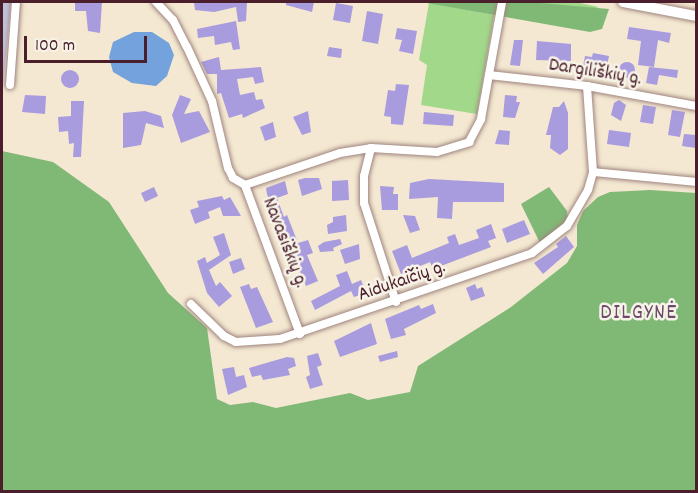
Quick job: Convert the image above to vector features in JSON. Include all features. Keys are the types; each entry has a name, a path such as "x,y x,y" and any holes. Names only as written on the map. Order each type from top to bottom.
{"main road":[{"path":"623,2 696,16"}],"street":[{"path":"10,85 16,2"},
{"path":"156,2 173,20 187,47 212,101 228,168 233,178 245,185"},
{"name":"Navasiškių g.","path":"300,334 245,185 332,155 371,148 437,152 460,148 475,136 502,2"},
{"name":"Dargiliškių g.","path":"489,75 587,86 696,106"},
{"name":"Aidukaičių g.","path":"191,304 224,336 236,342 300,334 506,265 549,242 581,207 593,172 587,86"},
{"path":"371,148 364,176 364,203 396,302"},
{"path":"593,172 696,182"}],"shaded area":[{"path":"2,2 11,2 3,86 2,86"}],"green space":[{"path":"421,2 529,2 609,9 602,29 590,32"},
{"path":"529,2 575,2 599,7 591,10"},
{"path":"429,3 494,15 477,114 421,105 427,65 419,60"},
{"path":"2,151 53,162 109,202 168,293 207,328 217,399 230,405 253,402 276,408 350,393 368,400 410,392 418,366 511,307 567,263 577,246 577,225 583,211 598,197 610,192 650,190 696,193 696,491 2,491"},
{"path":"549,187 567,211 568,219 540,243 521,204"}],"water":[{"path":"134,32 152,32 169,43 174,55 167,76 156,86 132,83 113,72 109,57 113,42"}],"building":[{"path":"75,2 102,2 100,33 88,31 86,11 75,11"},
{"path":"194,2 247,2 246,21 238,22 236,7 214,12 195,10"},
{"path":"286,2 314,2 312,12 286,5"},
{"path":"336,3 353,6 350,23 333,20"},
{"path":"367,11 383,14 378,44 362,41"},
{"path":"236,21 240,49 233,50 231,42 215,45 214,36 198,38 197,29"},
{"path":"629,27 671,33 669,43 658,40 654,67 638,65 641,41 627,39"},
{"path":"397,28 417,31 413,54 399,51 402,40 395,39"},
{"path":"514,40 523,40 520,66 510,65"},
{"path":"537,41 571,44 571,61 536,60"},
{"path":"329,47 342,49 341,58 327,56"},
{"path":"593,53 609,56 606,70 592,67 591,72 582,71 585,56 592,57"},
{"path":"219,57 221,70 261,67 264,82 255,84 253,77 237,79 240,95 254,92 256,100 262,99 265,108 243,118 242,114 229,118 221,93 217,94 217,74 207,74 201,62"},
{"path":"624,62 630,62 635,70 633,76 624,78 619,73 619,67"},
{"path":"649,67 678,70 677,78 659,75 657,85 646,83"},
{"path":"70,70 78,75 79,79 74,87 70,88 62,83 61,79 66,71"},
{"path":"396,84 409,85 403,125 391,124 391,117 384,116 388,90 395,91"},
{"path":"25,95 46,96 45,114 22,112"},
{"path":"180,95 191,99 184,114 199,111 210,132 181,143 172,115"},
{"path":"505,95 517,96 516,102 520,102 515,118 503,117"},
{"path":"619,100 626,105 621,121 611,115 614,103"},
{"path":"71,101 84,101 81,157 73,157 74,143 69,144 68,131 59,132 58,117 71,116"},
{"path":"564,101 568,113 568,149 560,155 550,148 551,135 546,135 553,107 559,107"},
{"path":"643,105 656,107 653,124 640,122"},
{"path":"672,110 685,112 680,137 668,135"},
{"path":"145,111 161,116 164,128 146,123 141,145 123,148 123,113"},
{"path":"308,111 311,132 302,135 293,117"},
{"path":"424,112 454,115 453,126 423,124"},
{"path":"273,122 276,137 265,141 260,127"},
{"path":"499,130 510,131 509,145 495,144"},
{"path":"609,130 631,133 629,147 607,144"},
{"path":"684,134 696,135 696,148 682,146"},
{"path":"319,178 322,189 302,196 298,180"},
{"path":"429,179 504,183 504,202 453,202 452,219 437,218 438,197 409,199 410,183"},
{"path":"348,180 349,200 332,201 332,181"},
{"path":"285,181 288,194 277,198 284,217 287,215 298,243 308,240 313,253 307,255 318,281 306,286 295,259 290,261 267,194 266,188"},
{"path":"380,186 394,187 393,194 398,194 398,210 382,210"},
{"path":"154,187 158,196 145,202 141,193"},
{"path":"222,196 224,200 230,197 241,216 223,216 220,207 208,212 210,218 195,224 190,210 199,207 197,201"},
{"path":"346,215 347,231 328,234 327,225 333,222 333,217"},
{"path":"403,215 415,216 420,230 410,233"},
{"path":"524,220 530,234 507,243 502,229"},
{"path":"491,224 496,238 488,241 491,247 433,269 430,262 401,274 392,251 407,245 412,258 449,243 447,237 455,234 459,245 479,238 476,230"},
{"path":"224,233 231,255 209,270 216,286 220,282 232,296 219,307 207,293 197,261 205,257 207,263 220,255 213,237"},
{"path":"566,236 574,247 543,274 534,263 558,247 556,244"},
{"path":"340,239 342,244 333,248 334,251 320,252 318,246 324,242"},
{"path":"359,244 360,259 345,264 340,250"},
{"path":"241,258 245,269 233,274 229,262"},
{"path":"347,271 352,284 361,280 366,293 354,297 351,291 315,310 311,301 340,286 336,275"},
{"path":"249,284 251,289 257,287 273,322 256,328 240,287"},
{"path":"475,284 477,289 482,287 485,296 471,301 466,288"},
{"path":"433,304 436,313 404,329 406,335 391,339 385,319 419,305 421,309"},
{"path":"371,323 377,344 340,357 334,341"},
{"path":"397,351 398,357 380,362 378,356"},
{"path":"318,353 322,365 317,367 323,385 310,389 306,377 310,375 307,356"},
{"path":"287,357 294,358 296,366 288,369 290,375 263,380 261,375 252,377 249,368"},
{"path":"234,367 236,377 244,375 247,387 228,395 222,369"}],"district":[{"name":"DILGYNĖ","path":"639,314"}]}
